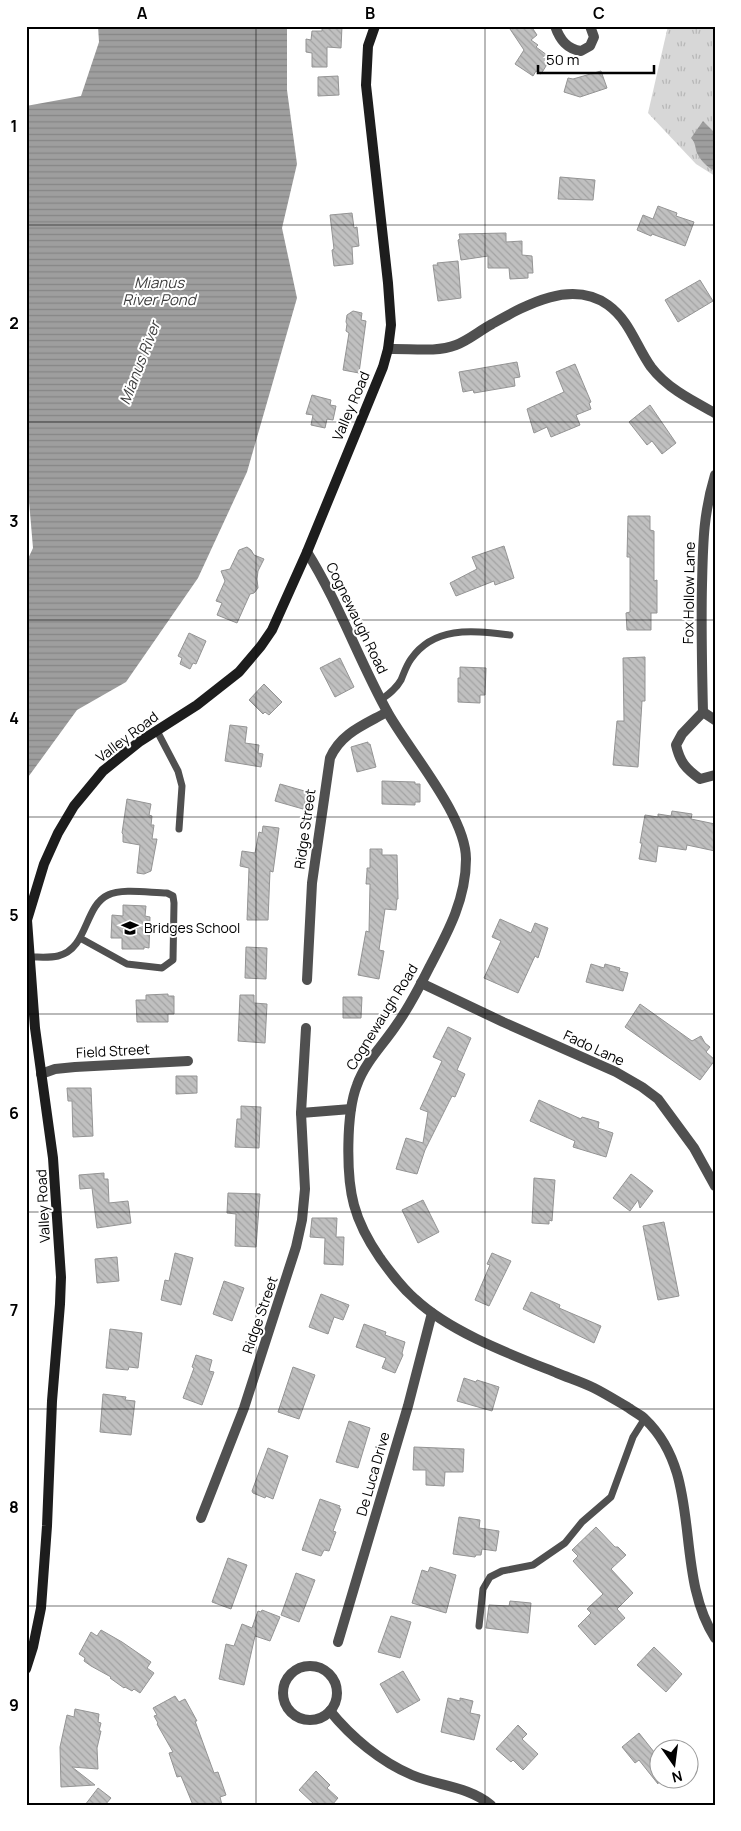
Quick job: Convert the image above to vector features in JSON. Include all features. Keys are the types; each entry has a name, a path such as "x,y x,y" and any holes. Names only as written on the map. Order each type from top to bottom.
{"main road":[{"name":"Valley Road","path":"26,1670 41,1608 47,1526 52,1401 60,1304 54,1158 35,1028 28,957 27,920 44,864 58,833 74,806 103,771 139,742 197,705 239,672 262,646 272,630 307,552 376,382 388,349 391,325 366,85 368,46 374,26"}],"street":[{"path":"555,26 563,42 571,50 581,52 590,46 594,37 590,26"},
{"path":"388,349 427,349 454,346 532,303 555,296 571,294 589,296 599,299 619,315 632,332 650,365 666,383 678,393 715,413"},
{"name":"Fox Hollow Lane","path":"703,712 702,612 704,522 707,502 715,475"},
{"name":"Cognewaugh Road","path":"307,552 324,579 387,712 446,803 463,838 466,857 464,888 453,922 397,1024 366,1066 356,1086 351,1109 349,1180 354,1204 364,1233 394,1277 415,1300 432,1313 502,1351 594,1387 645,1418 674,1460 681,1485 692,1575 699,1607 715,1638"},
{"name":"Ridge Street","path":"307,980 312,883 330,758 335,746 347,734 387,712"},
{"path":"715,720 703,712 682,734 676,745 680,761 691,772 700,779 715,776"},
{"name":"Fado Lane","path":"421,983 616,1072 658,1099 689,1141 715,1186"},
{"name":"Ridge Street","path":"201,1518 244,1408 296,1247 302,1220 305,1189 301,1113 306,1028"},
{"name":"Field Street","path":"41,1074 55,1069 75,1067 188,1061"},
{"path":"301,1113 351,1109"},
{"name":"De Luca Drive","path":"338,1642 408,1406 432,1313"},
{"path":"307,1667 316,1667 326,1672 336,1688 336,1697 330,1711 323,1717 313,1720 299,1718 291,1712 283,1694 285,1684 290,1676 297,1670 307,1667"},
{"path":"330,1711 343,1727 388,1763 412,1775 480,1796 491,1805"}],"lane":[{"path":"382,699 394,690 411,658 432,639 450,633 470,631 510,636"},
{"path":"157,730 178,771 182,786 179,830"},
{"path":"28,957 58,956 68,951 80,938 100,901 109,894 118,892 167,893 172,896 174,903 173,960 162,968 127,964 80,938"},
{"path":"479,1626 483,1589 490,1577 502,1571 533,1565 565,1543 582,1522 611,1497 633,1437 645,1418"}],"green space":[{"path":"668,26 715,26 715,176 696,164 648,113"}],"water":[{"name":"Mianus River Pond","path":"98,26 287,26 287,90 297,164 282,228 297,298 247,472 198,578 126,682 77,710 26,780 26,563 33,548 26,466 26,106 81,96 99,42"},
{"path":"703,121 715,133 715,171 700,159 691,138"}],"building":[{"path":"322,26 342,26 341,48 327,47 327,67 312,67 312,53 306,52 306,39 311,40 312,31 322,31"},
{"path":"508,26 513,29 517,26 531,26 537,35 531,40 538,45 536,47 551,58 541,74 536,71 533,76 515,64 524,50"},
{"path":"601,71 607,88 580,97 564,92 568,78 573,79"},
{"path":"338,76 339,95 318,96 318,77"},
{"path":"560,177 595,180 593,200 558,199"},
{"path":"658,206 677,213 676,216 694,222 685,246 637,230 643,215 653,219"},
{"path":"352,213 354,228 357,227 359,246 352,247 353,264 334,266 330,215"},
{"path":"506,233 506,242 522,241 522,255 532,256 533,273 528,273 528,278 510,279 509,268 488,268 488,256 461,260 459,234"},
{"path":"458,261 461,298 438,301 433,265"},
{"path":"700,280 713,301 678,322 665,300"},
{"path":"353,311 362,313 361,320 366,321 359,373 343,370 349,333 346,331 347,315"},
{"path":"517,362 520,377 514,378 515,386 474,393 473,390 463,392 459,372"},
{"path":"575,364 591,402 589,403 591,409 576,415 580,425 551,437 547,427 534,433 527,409 564,392 556,372"},
{"path":"312,395 331,400 330,405 336,406 333,420 327,419 325,428 311,425 313,415 306,414"},
{"path":"650,405 676,443 662,454 652,441 647,445 629,422"},
{"path":"628,516 650,516 650,530 654,531 654,581 657,580 657,613 651,613 651,630 627,630 626,613 630,612 630,557 627,557"},
{"path":"504,546 514,578 495,585 494,581 456,596 450,583 477,569 472,557"},
{"path":"247,547 254,555 264,559 258,571 258,588 254,593 250,594 237,623 217,615 222,603 216,601 225,581 221,571 230,569 239,550"},
{"path":"189,633 206,641 196,664 193,663 190,669 180,664 182,658 178,656"},
{"path":"645,657 645,701 642,701 638,767 613,765 617,721 624,721 623,658"},
{"path":"340,658 354,687 335,697 320,668"},
{"path":"460,667 486,668 485,695 480,695 480,703 458,702"},
{"path":"264,684 282,702 269,715 265,712 263,714 249,700"},
{"path":"230,725 247,727 245,743 259,745 258,753 263,754 261,767 225,761"},
{"path":"368,742 376,767 357,772 351,747"},
{"path":"382,781 415,782 415,784 420,784 420,802 415,802 415,805 382,804"},
{"path":"280,784 308,792 303,809 275,801"},
{"path":"127,799 151,804 149,815 152,816 151,825 154,825 152,839 157,839 151,871 144,874 137,873 140,845 123,842 122,833"},
{"path":"672,811 692,814 691,819 715,824 715,851 687,845 686,850 658,846 656,862 639,859 645,815 671,816"},
{"path":"263,826 279,828 273,872 270,871 268,920 247,920 249,868 240,866 242,851 255,853 259,832 262,833"},
{"path":"370,849 382,849 382,855 397,855 398,899 396,910 385,909 379,950 384,951 379,979 358,975 366,931 369,932 370,884 366,884 367,868 370,868"},
{"path":"123,905 146,906 145,916 150,917 149,948 122,949 122,938 111,938 112,915 123,916"},
{"path":"500,919 531,933 535,923 548,928 538,958 535,956 518,993 484,978 501,941 492,937"},
{"path":"246,947 267,948 266,979 245,978"},
{"path":"591,964 604,968 605,964 620,968 619,971 628,973 623,991 586,982"},
{"path":"168,994 168,996 174,996 174,1014 168,1014 168,1022 137,1022 136,1000 146,1000 146,995"},
{"path":"240,995 254,995 254,1003 267,1004 265,1043 238,1041"},
{"path":"343,997 362,997 361,1018 343,1018"},
{"path":"640,1004 692,1041 701,1036 710,1047 706,1052 715,1060 700,1080 625,1027"},
{"path":"448,1027 471,1038 457,1070 465,1074 455,1097 452,1096 425,1150 417,1174 396,1169 406,1138 423,1143 428,1112 420,1109 442,1061 433,1057"},
{"path":"176,1076 197,1076 197,1093 176,1094"},
{"path":"67,1088 91,1088 93,1136 73,1137 72,1101 68,1101"},
{"path":"539,1100 581,1119 582,1117 599,1122 598,1128 613,1133 606,1157 573,1147 575,1141 530,1121"},
{"path":"241,1106 261,1107 259,1148 235,1147 237,1119 241,1119"},
{"path":"104,1173 104,1179 108,1179 109,1203 128,1201 131,1223 97,1228 92,1188 80,1189 79,1175"},
{"path":"631,1174 653,1191 640,1208 638,1200 630,1211 613,1198"},
{"path":"534,1178 555,1180 552,1221 549,1220 549,1224 532,1223"},
{"path":"228,1193 260,1194 256,1247 235,1246 236,1214 227,1213"},
{"path":"423,1200 439,1232 418,1243 402,1210"},
{"path":"312,1218 337,1218 336,1237 344,1237 343,1265 324,1264 325,1238 310,1237"},
{"path":"664,1222 679,1296 658,1300 643,1226"},
{"path":"175,1253 193,1258 181,1305 161,1300 165,1280 169,1281"},
{"path":"492,1253 511,1261 489,1306 475,1300 490,1265 487,1264"},
{"path":"117,1257 119,1281 97,1283 95,1259"},
{"path":"224,1281 244,1288 232,1321 213,1314"},
{"path":"531,1292 560,1305 559,1308 601,1326 594,1343 523,1309"},
{"path":"321,1294 349,1305 343,1320 334,1317 328,1334 309,1327"},
{"path":"364,1324 386,1332 385,1335 405,1342 403,1355 395,1373 382,1368 386,1358 356,1347"},
{"path":"110,1329 142,1333 138,1368 129,1367 128,1370 106,1368"},
{"path":"196,1355 212,1360 209,1371 214,1372 202,1405 183,1398 194,1368 192,1367"},
{"path":"293,1367 315,1375 299,1419 278,1412"},
{"path":"464,1378 499,1387 492,1411 457,1401"},
{"path":"103,1394 126,1397 125,1400 135,1401 131,1435 100,1432"},
{"path":"349,1421 370,1428 358,1468 336,1462"},
{"path":"414,1447 464,1449 463,1472 445,1472 444,1486 426,1485 426,1470 413,1470"},
{"path":"268,1448 288,1456 273,1499 266,1496 265,1498 252,1491"},
{"path":"320,1499 340,1506 339,1508 341,1509 333,1531 336,1532 329,1551 324,1550 321,1556 302,1550"},
{"path":"459,1517 480,1520 479,1528 499,1531 496,1551 482,1549 481,1555 476,1555 475,1557 453,1554"},
{"path":"596,1527 615,1547 618,1547 626,1555 611,1569 633,1593 617,1609 625,1618 595,1645 578,1626 591,1613 587,1609 603,1594 573,1561 578,1556 572,1550"},
{"path":"228,1558 247,1565 231,1609 212,1602"},
{"path":"430,1567 456,1575 446,1613 412,1603 422,1570 428,1572"},
{"path":"296,1573 315,1580 299,1622 281,1615"},
{"path":"510,1601 531,1603 528,1633 486,1628 489,1605 509,1606"},
{"path":"262,1610 280,1617 270,1641 255,1636 244,1685 219,1679 226,1644 234,1646 242,1624 252,1628 258,1611 261,1612"},
{"path":"391,1616 411,1622 400,1658 378,1652"},
{"path":"101,1630 151,1662 147,1668 154,1673 140,1693 134,1689 132,1691 124,1688 111,1677 84,1661 85,1658 79,1654 91,1632 97,1636"},
{"path":"654,1647 682,1674 666,1692 637,1665"},
{"path":"403,1671 420,1700 397,1713 380,1684"},
{"path":"175,1696 179,1702 185,1699 197,1721 195,1721 214,1773 218,1772 226,1795 220,1797 222,1805 193,1805 181,1776 177,1777 169,1753 173,1752 157,1724 154,1716 157,1715 153,1708"},
{"path":"448,1698 460,1701 460,1698 473,1701 470,1713 480,1715 474,1740 441,1732"},
{"path":"75,1709 99,1714 98,1722 101,1723 99,1731 101,1731 97,1748 98,1769 72,1767 95,1785 61,1787 60,1747 67,1715 74,1717"},
{"path":"518,1725 527,1734 522,1739 538,1754 523,1770 513,1760 511,1762 496,1749"},
{"path":"639,1733 648,1744 648,1771 639,1760 635,1763 622,1747"},
{"path":"316,1771 330,1785 327,1788 338,1798 332,1805 315,1805 299,1790"},
{"path":"98,1788 111,1798 105,1805 85,1805"}],"place":[{"name":"Bridges School","path":"130,928"}],"water label":[{"name":"Mianus River","path":"140,363"}]}
